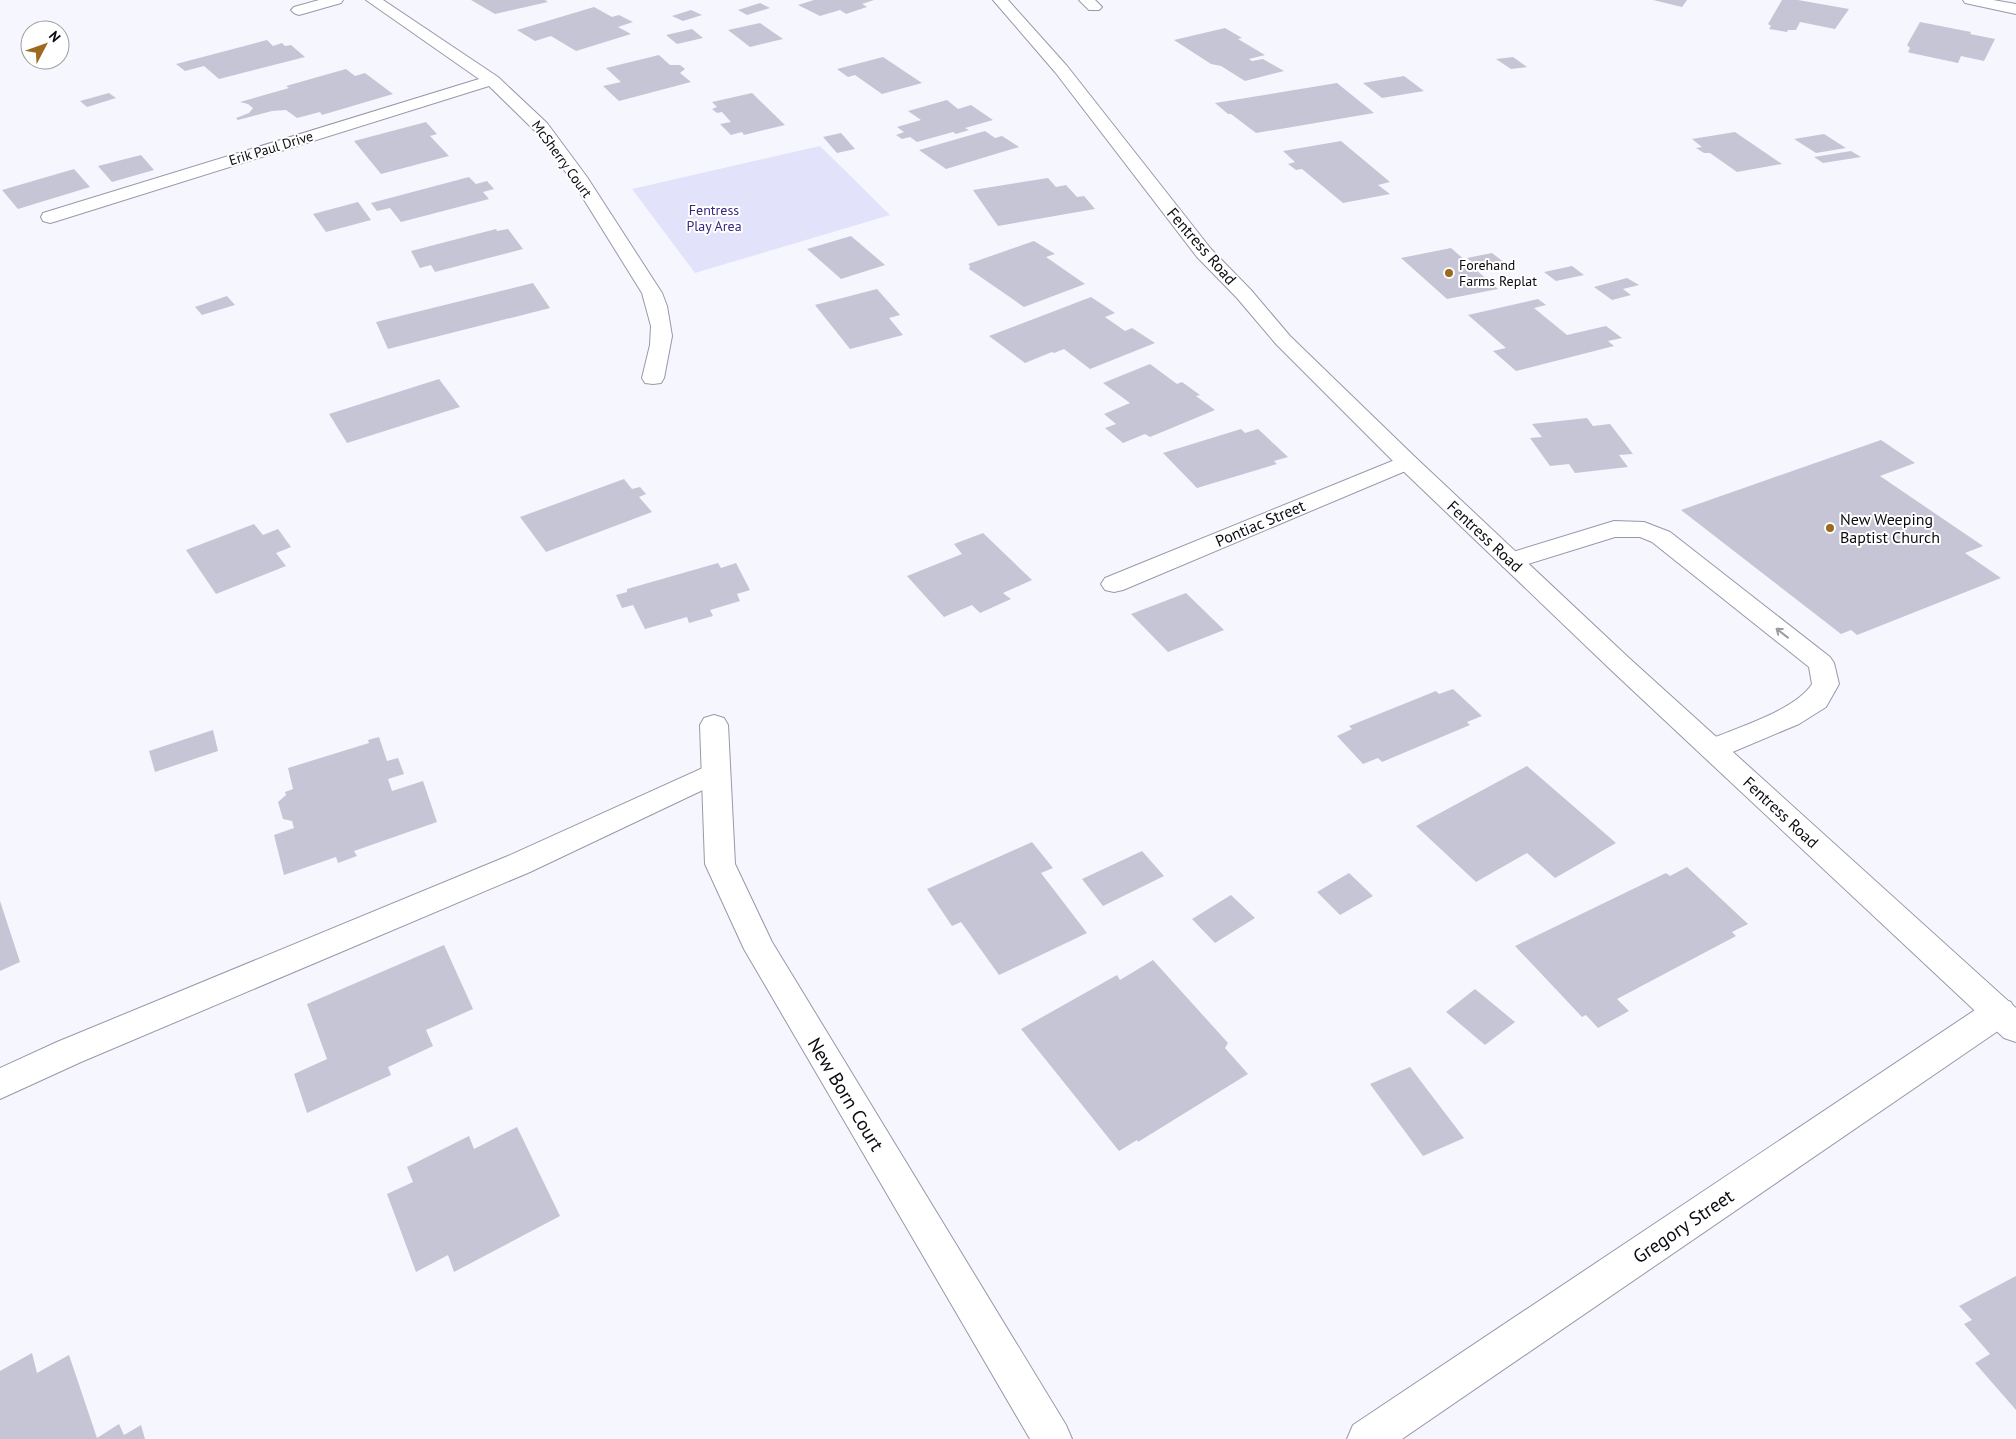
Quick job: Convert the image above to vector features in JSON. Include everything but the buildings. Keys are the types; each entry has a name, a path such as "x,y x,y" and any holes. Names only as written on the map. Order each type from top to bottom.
{"street":[{"path":"299,10 336,0"},
{"name":"McSherry Court","path":"373,0 492,80 541,127 562,153 652,293 660,311 663,330 653,378"},
{"name":"Fentress Road","path":"1002,0 1061,69 1204,253 1244,294 1282,340 1407,462 1713,750 2007,1020"},
{"path":"1970,0 2016,9"},
{"name":"Erik Paul Drive","path":"50,217 492,80"},
{"name":"Pontiac Street","path":"1114,584 1407,462"},
{"path":"1512,561 1614,529 1644,530 1661,537 1821,663 1826,684 1816,700 1789,717 1713,750"},
{"name":"New Born Court","path":"714,725 720,864 760,948 1052,1439"},
{"path":"0,1084 78,1048 519,864 716,772"},
{"name":"Gregory Street","path":"1367,1439 2007,1020"}],"green space":[{"name":"Fentress Play Area","path":"820,146 890,215 695,273 632,189"}],"place":[{"name":"Forehand Farms Replat","path":"1449,273"},
{"name":"New Weeping Baptist Church","path":"1830,528"}]}
